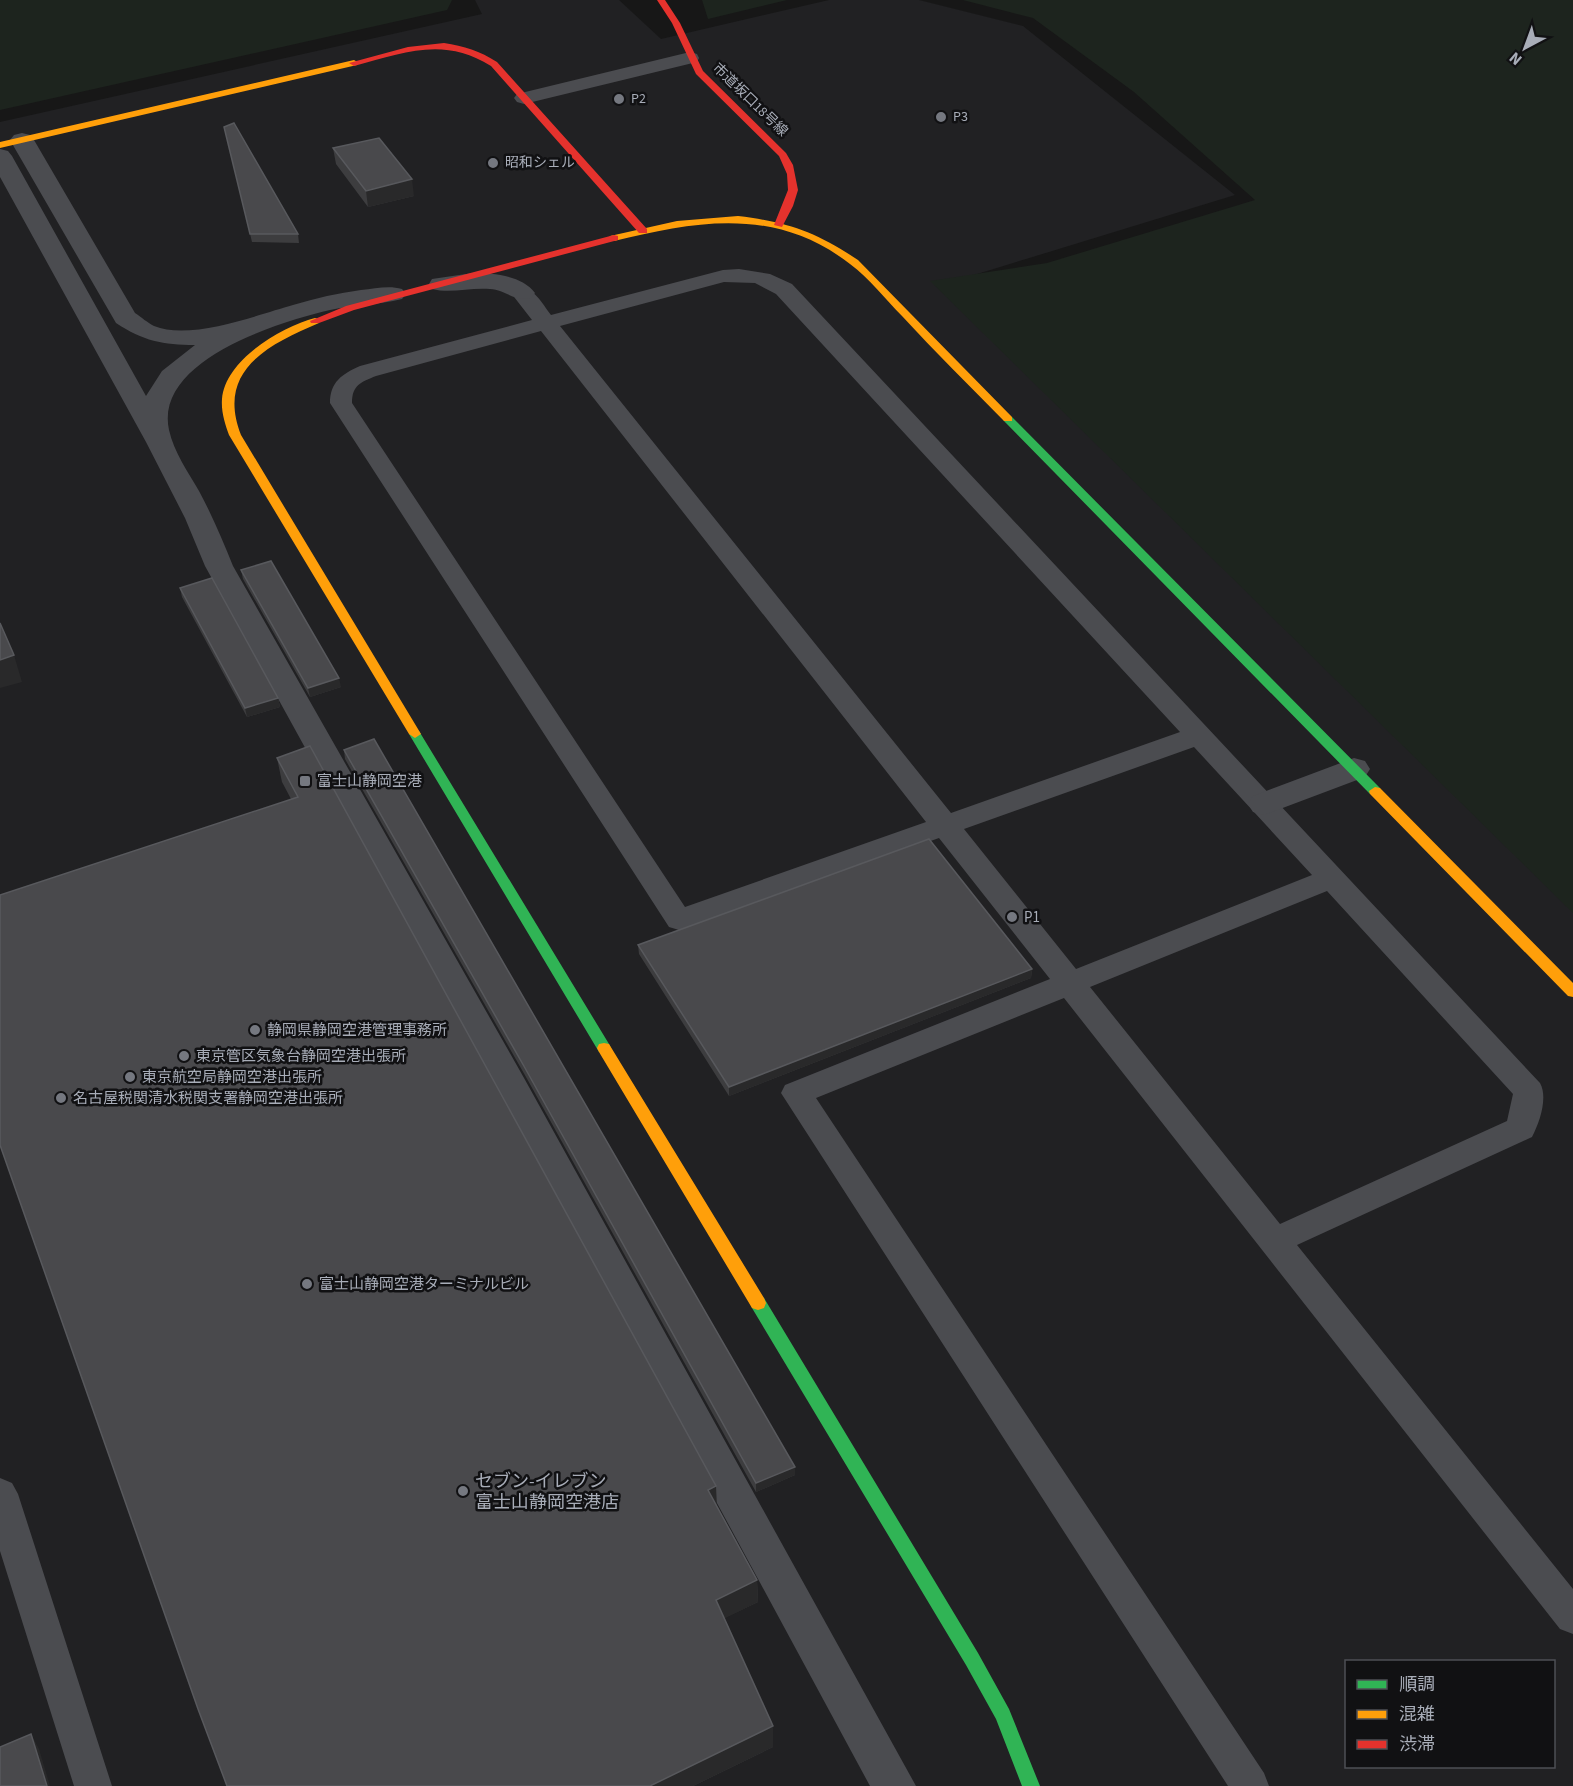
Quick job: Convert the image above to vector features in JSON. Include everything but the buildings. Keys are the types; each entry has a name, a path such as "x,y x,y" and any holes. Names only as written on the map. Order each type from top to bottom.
{"street":[{"name":"市道坂口18号線","path":"661,0 676,23 690,58 699,72 783,155 792,168 795,181 794,193 779,225"},
{"path":"416,291 327,303 191,338 158,336 133,327 11,142 408,51 450,44 468,47 483,54 643,231"},
{"path":"0,156 163,451 205,530 219,566 511,1088 894,1786"},
{"path":"1031,1786 1003,1715 972,1659 235,435 227,413 228,391 240,370 259,351 286,333 314,320 643,231 701,219 754,219 804,232 830,244 855,263 1573,992"},
{"path":"441,284 486,280 500,282 522,293"},
{"path":"163,451 155,426 156,404 165,385 181,367 201,351 256,323"},
{"path":"1264,804 1354,769"}],"lane":[{"path":"524,98 690,58"},
{"path":"1200,735 679,920 341,403 341,390 351,378 368,371 723,276 756,276 771,280 792,297 1200,735 1529,1091 1521,1128 1275,1240"},
{"path":"522,293 1573,1617"},
{"path":"1250,1786 796,1093 1332,878"},
{"path":"0,1494 93,1786"}],"shaded area":[{"path":"0,0 452,0 447,10 0,110"},
{"name":"富士山静岡空港","path":"475,0 619,0 661,39 829,0 919,0 1023,26 1235,195 951,282 1573,664 1573,1786 0,1786 0,122 482,14"},
{"path":"702,0 787,0 708,19"},
{"path":"963,0 1573,0 1573,913 930,281 1047,263 1255,200 1134,92 1033,18"}],"traffic: fast":[{"path":"1008,419 1375,791"},
{"path":"415,734 604,1048"},
{"path":"758,1303 972,1659 1003,1715 1031,1786"}],"traffic: slow":[{"path":"0,145 354,63"},
{"path":"614,238 677,224 738,219 768,222 797,230 826,243 867,274 1008,419"},
{"path":"315,321 289,332 250,358 232,381 228,394 228,415 235,435 415,734"},
{"path":"1375,791 1573,992"},
{"path":"604,1048 758,1303"}],"traffic: jam":[{"path":"661,0 676,23 699,72 783,155 792,174 793,190 779,225"},
{"path":"354,63 426,47 461,48 478,54 494,64 643,231"},
{"path":"315,321 350,308 614,238"}],"place":[{"name":"P2","path":"619,99"},
{"name":"P3","path":"941,117"},
{"name":"昭和シェル","path":"493,163"},
{"name":"富士山静岡空港","path":"305,781"},
{"name":"P1","path":"1012,917"},
{"name":"静岡県静岡空港管理事務所","path":"255,1030"},
{"name":"東京管区気象台静岡空港出張所","path":"184,1056"},
{"name":"東京航空局静岡空港出張所","path":"130,1077"},
{"name":"名古屋税関清水税関支署静岡空港出張所","path":"61,1098"},
{"name":"富士山静岡空港ターミナルビル","path":"307,1284"},
{"name":"セブン‐イレブン 富士山静岡空港店","path":"463,1491"}]}
